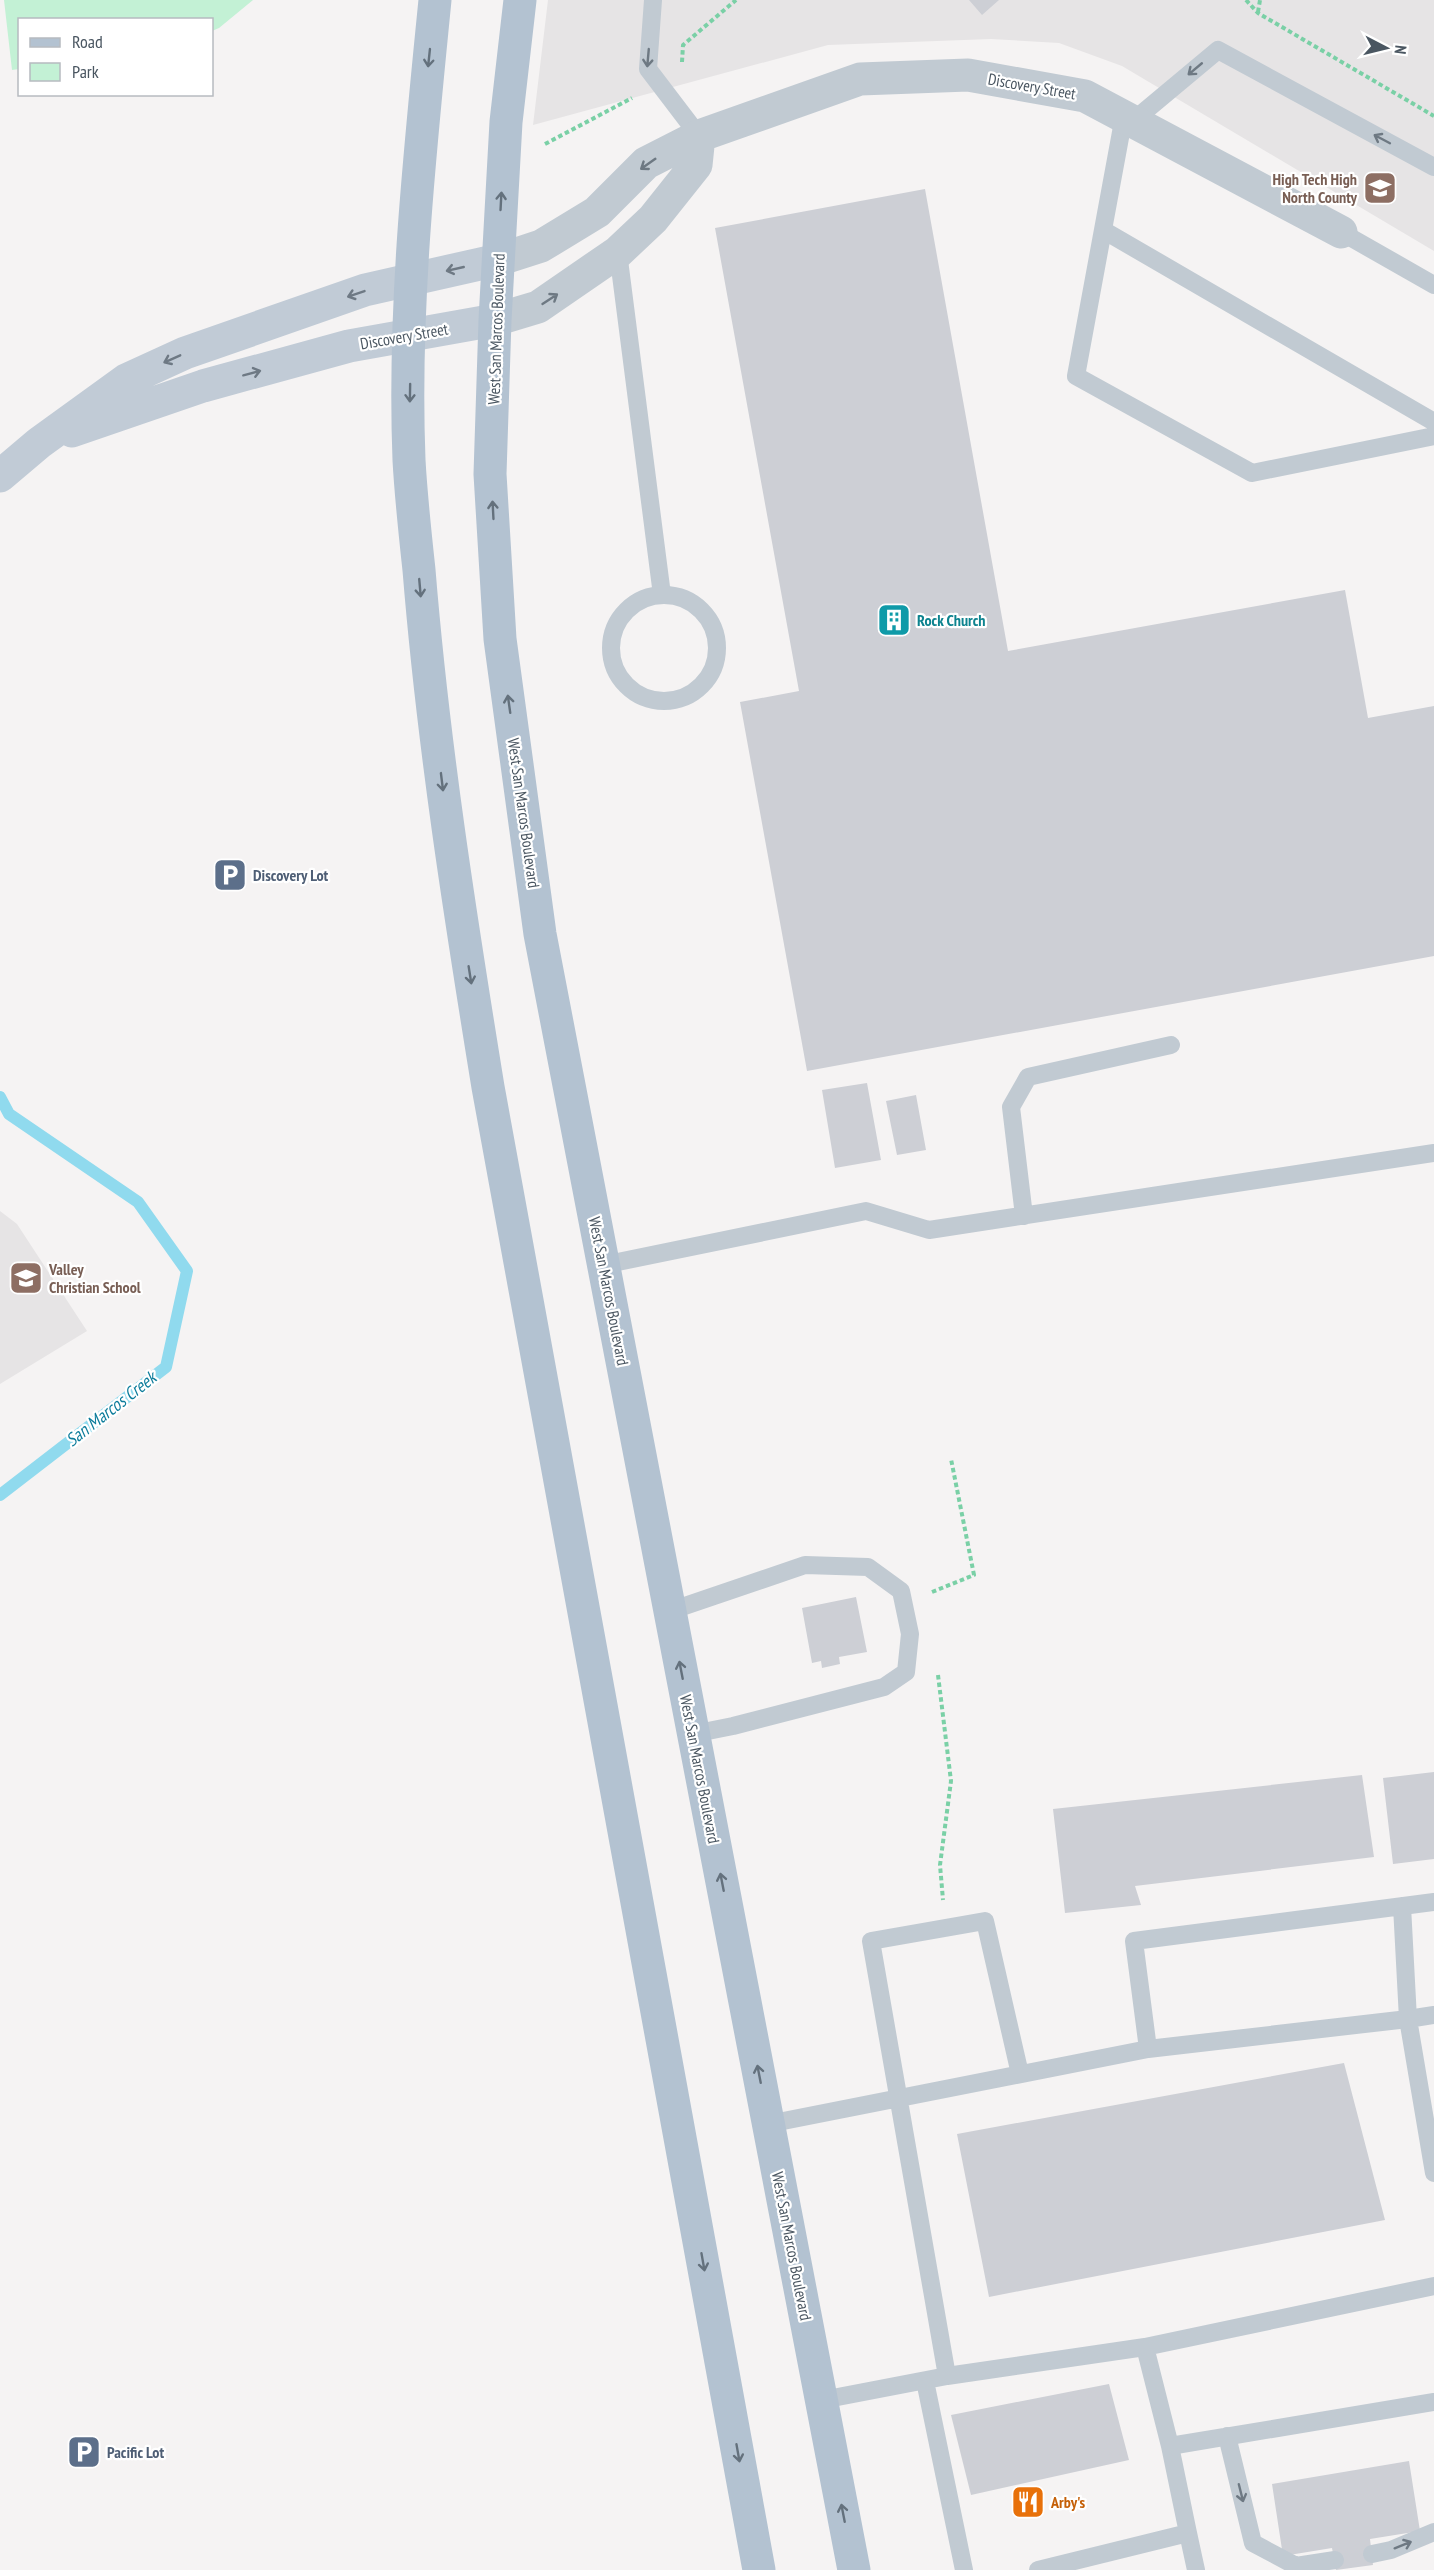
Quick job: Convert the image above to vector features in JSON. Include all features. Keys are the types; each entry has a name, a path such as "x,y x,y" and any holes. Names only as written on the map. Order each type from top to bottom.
{"main road":[{"path":"435,0 422,136 410,335 410,473 425,647 456,890 488,1087 759,2570"},
{"name":"West San Marcos Boulevard","path":"520,0 506,122 495,320 490,474 500,639 540,934 854,2570"},
{"name":"Discovery Street","path":"0,476 39,443 126,380 185,353 365,290 498,260"},
{"name":"Discovery Street","path":"39,443 203,386 366,342 495,320"}],"street":[{"name":"Discovery Street","path":"498,260 541,246 597,212 646,163 699,136 860,79 968,75 1084,96 1341,232"},
{"name":"Discovery Street","path":"495,320 538,307 618,252 653,219 696,165 699,136"}],"lane":[{"path":"653,0 648,69 699,136"},
{"path":"1434,166 1218,51 1128,119 1103,230 1076,376 1252,473 1434,436"},
{"path":"1103,230 1434,422"},
{"path":"1341,232 1434,285"},
{"path":"618,252 662,595"},
{"path":"662,595 681,598 698,607 710,621 716,639 716,658 705,681 686,697 669,701 653,700 637,694 622,681 614,663 611,645 616,626 627,610 644,599 662,595"},
{"path":"1024,1216 1011,1107 1029,1077 1171,1045"},
{"path":"603,1265 866,1211 929,1230 1434,1153"},
{"path":"670,1611 806,1565 868,1567 901,1591 910,1635 906,1672 884,1687 693,1734"},
{"path":"1148,2049 1134,1941 1434,1902"},
{"path":"1402,1906 1408,2019 1434,2173"},
{"path":"947,2376 871,1941 985,1921 1020,2074"},
{"path":"768,2124 1148,2049 1434,2015"},
{"path":"822,2400 947,2376 1145,2347 1434,2286"},
{"path":"1145,2347 1170,2446 1196,2570"},
{"path":"926,2380 964,2570"},
{"path":"1170,2446 1433,2408"},
{"path":"1227,2436 1253,2543 1296,2566 1335,2560"},
{"path":"1038,2570 1188,2532"},
{"path":"1372,2554 1391,2550 1434,2532"}],"path":[{"path":"545,144 658,84 688,77 682,62 683,45 736,0"},
{"path":"1246,0 1258,13 1434,116"},
{"path":"1258,13 1260,0"},
{"path":"928,1594 974,1575 951,1459"},
{"path":"937,1664 951,1781 940,1864 946,1928"}],"shaded area":[{"name":"High Tech High North County","path":"548,0 1434,0 1434,251 1122,66 1059,43 991,39 828,45 533,125"},
{"name":"Valley Christian School","path":"0,1211 17,1224 87,1331 0,1384"}],"green space":[{"path":"4,0 253,0 213,31 213,18 18,18 18,69 12,70"}],"building":[{"path":"969,0 999,0 982,15"},
{"name":"Rock Church","path":"925,189 1008,651 1345,590 1368,718 1434,706 1434,956 807,1071 740,702 799,691 715,228"},
{"path":"867,1083 881,1160 835,1168 822,1090"},
{"path":"916,1095 926,1150 897,1155 886,1101"},
{"path":"856,1597 867,1652 839,1657 840,1664 822,1668 821,1661 812,1663 802,1608"},
{"path":"1434,1772 1434,1859 1393,1864 1383,1778"},
{"path":"1362,1775 1374,1857 1135,1886 1141,1905 1065,1913 1053,1809"},
{"path":"1344,2063 1385,2220 989,2297 957,2134"},
{"path":"1109,2384 1129,2460 971,2495 951,2415"},
{"path":"1409,2461 1420,2531 1370,2539 1373,2565 1336,2570 1332,2548 1283,2556 1272,2484"}],"waterway":[{"name":"San Marcos Creek","path":"0,1097 9,1114 138,1202 187,1271 166,1367 0,1495"}],"place":[{"name":"High Tech High North County","path":"1380,188"},
{"name":"Rock Church","path":"894,620"},
{"name":"Discovery Lot","path":"230,875"},
{"name":"Valley Christian School","path":"26,1278"},
{"name":"Pacific Lot","path":"84,2452"},
{"name":"Arby's","path":"1028,2502"}]}
